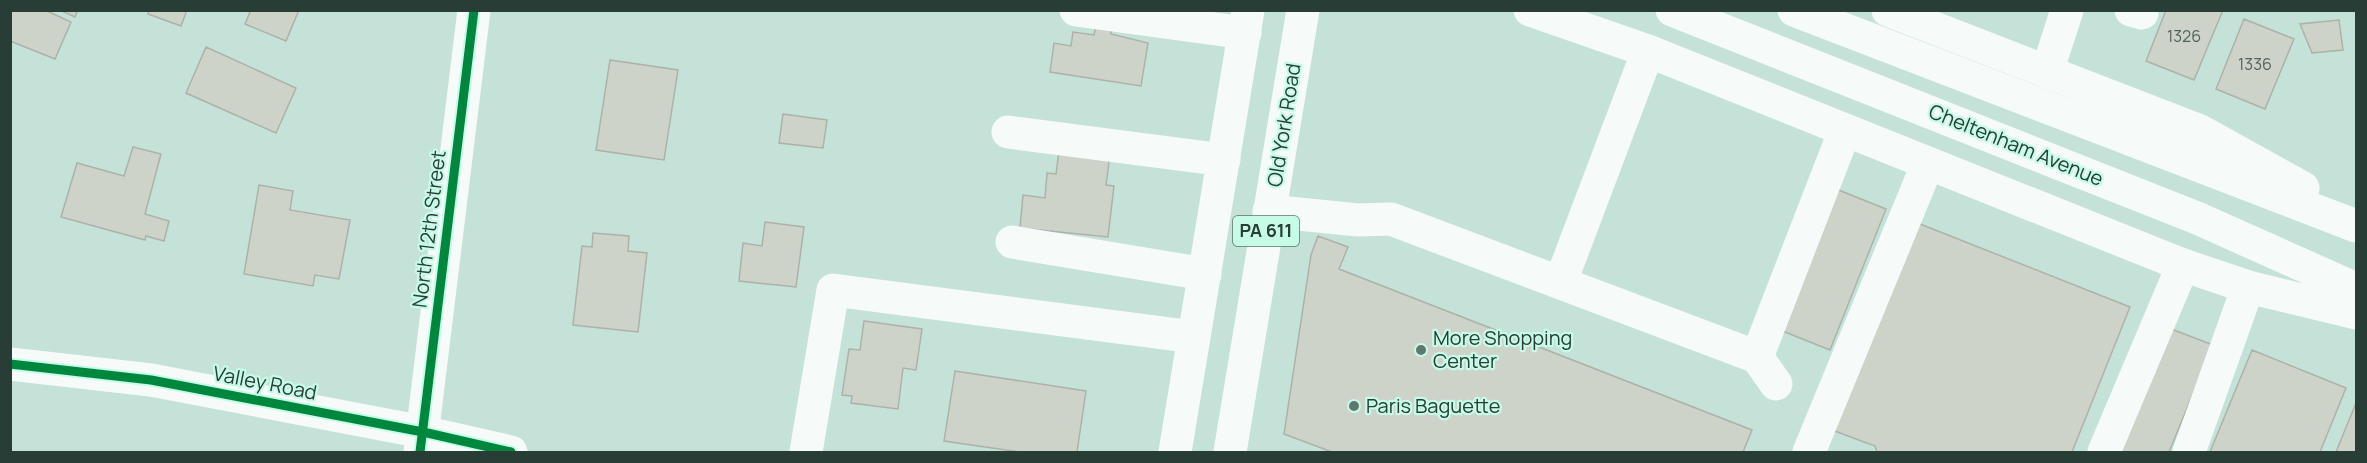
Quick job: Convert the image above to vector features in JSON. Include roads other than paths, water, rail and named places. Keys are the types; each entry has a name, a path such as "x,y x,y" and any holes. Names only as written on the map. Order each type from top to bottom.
{"main road":[{"name":"North 12th Street","path":"422,442 474,10"},
{"path":"1076,10 1246,22"},
{"name":"Old York Road","path":"1230,453 1303,10"},
{"path":"1530,10 1648,51 2183,265 2248,287 2356,313"},
{"name":"Cheltenham Avenue","path":"1672,10 2197,218 2356,289"},
{"path":"1794,10 2356,226"},
{"path":"1888,10 2200,131 2306,190 2356,226"},
{"path":"2047,72 2067,10"},
{"name":"PA 611","path":"1175,453 1246,22"},
{"path":"1561,281 1648,51"},
{"path":"1757,357 1845,130"},
{"path":"1008,132 1224,160"},
{"path":"1810,452 1928,163"},
{"path":"1269,211 1358,220 1391,219 1561,281 1757,357 1776,384"},
{"path":"1012,242 1205,274"},
{"path":"2104,453 2183,265"},
{"path":"2189,453 2248,287"},
{"path":"807,453 833,290 1194,337"},
{"name":"Valley Road","path":"10,364 151,380 422,442 511,453"}],"place":[{"name":"More Shopping Center","path":"1421,350"},
{"name":"Paris Baguette","path":"1354,406"}]}
